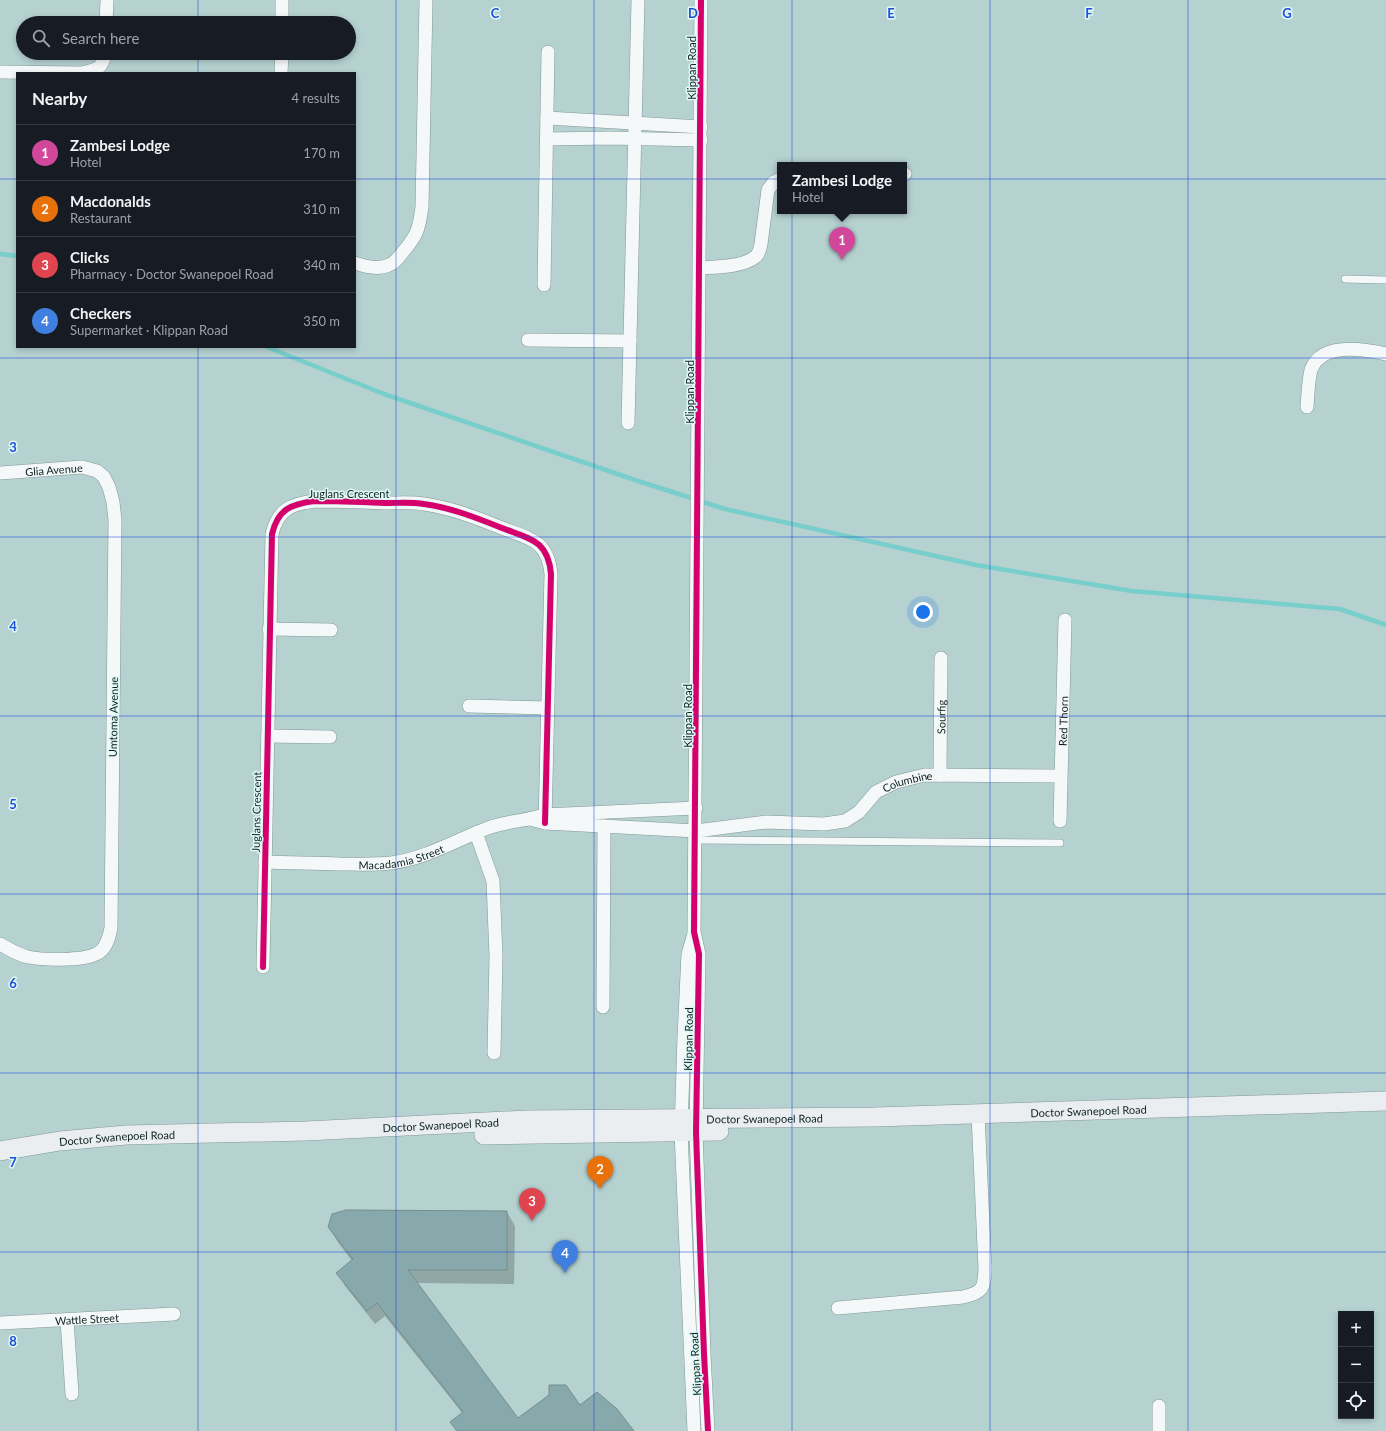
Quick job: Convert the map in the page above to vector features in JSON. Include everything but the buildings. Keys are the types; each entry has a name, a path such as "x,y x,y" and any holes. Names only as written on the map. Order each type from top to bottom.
{"main road":[{"name":"Doctor Swanepoel Road","path":"0,1150 60,1140 126,1135 306,1131 527,1120 689,1125 874,1128 979,1119 1386,1101"},
{"name":"Doctor Swanepoel Road","path":"979,1119 1386,1111"},
{"name":"Doctor Swanepoel Road","path":"0,1156 90,1143 170,1138 689,1125"}],"street":[{"path":"106,16 107,0"},
{"path":"282,0 282,16"},
{"path":"356,263 366,267 378,268 389,265 396,260 416,236 420,222 422,207 426,0"},
{"path":"628,424 638,0"},
{"name":"Klippan Road","path":"694,1426 692,1367 688,954 694,932 696,835 701,0"},
{"path":"544,285 548,52"},
{"path":"86,72 99,68 104,60"},
{"path":"281,72 282,60"},
{"path":"0,72 16,72"},
{"path":"547,118 636,124 701,134"},
{"path":"546,138 635,138 701,134"},
{"path":"700,268 740,264 756,257 761,244 768,190 774,182 777,181"},
{"path":"528,340 630,341"},
{"path":"1307,407 1309,379 1312,369 1319,359 1326,354 1335,351 1348,350 1386,354"},
{"name":"Glia Avenue","path":"0,473 82,466 97,471 104,477"},
{"name":"Umtoma Avenue","path":"0,944 27,957 45,959 84,958 97,954 105,946 109,938 111,928 115,520 113,502 109,487 104,477"},
{"name":"Juglans Crescent","path":"263,967 272,534 275,522 288,507 299,503 315,501 423,504 446,508 471,516 540,545 547,554 551,574 545,819"},
{"name":"Red Thorn","path":"1060,821 1065,620"},
{"path":"269,629 331,630"},
{"name":"Sourfig","path":"940,775 941,658"},
{"path":"469,706 547,708"},
{"path":"268,736 330,737"},
{"name":"Columbine","path":"696,835 766,822 824,824 845,821 859,812 876,792 896,782 926,775 1060,776"},
{"name":"Macadamia Street","path":"265,862 391,863 413,858 436,850 506,822 530,819 696,808"},
{"name":"Macadamia Street","path":"545,819 696,835"},
{"path":"603,1007 604,826"},
{"path":"476,833 493,881 496,957 494,1053"},
{"path":"838,1308 963,1297 981,1290 984,1283 985,1269 979,1119"},
{"name":"Klippan Road","path":"689,1125 708,1427"},
{"name":"Wattle Street","path":"0,1323 174,1314"},
{"path":"67,1320 72,1394"},
{"path":"1159,1406 1159,1431"}],"lane":[{"path":"1344,279 1386,280"},
{"path":"696,835 1060,843"},
{"path":"692,1367 704,1354"},
{"path":"694,1426 708,1427"}],"waterway":[{"path":"0,254 16,256"},
{"path":"269,348 384,394 638,481 725,509 976,565 1132,591 1340,609 1386,625"}],"cycle path":[{"path":"701,0 694,932 699,954 696,1132 708,1431"},
{"path":"263,967 272,534 282,513 292,506 315,501 424,504 474,517 529,538 542,547 546,554 551,574 545,823"}],"place":[{"name":"Zambesi Lodge","path":"842,260"},
{"name":"Macdonalds","path":"600,1189"},
{"name":"Clicks","path":"532,1221"},
{"name":"Checkers","path":"565,1273"}]}
